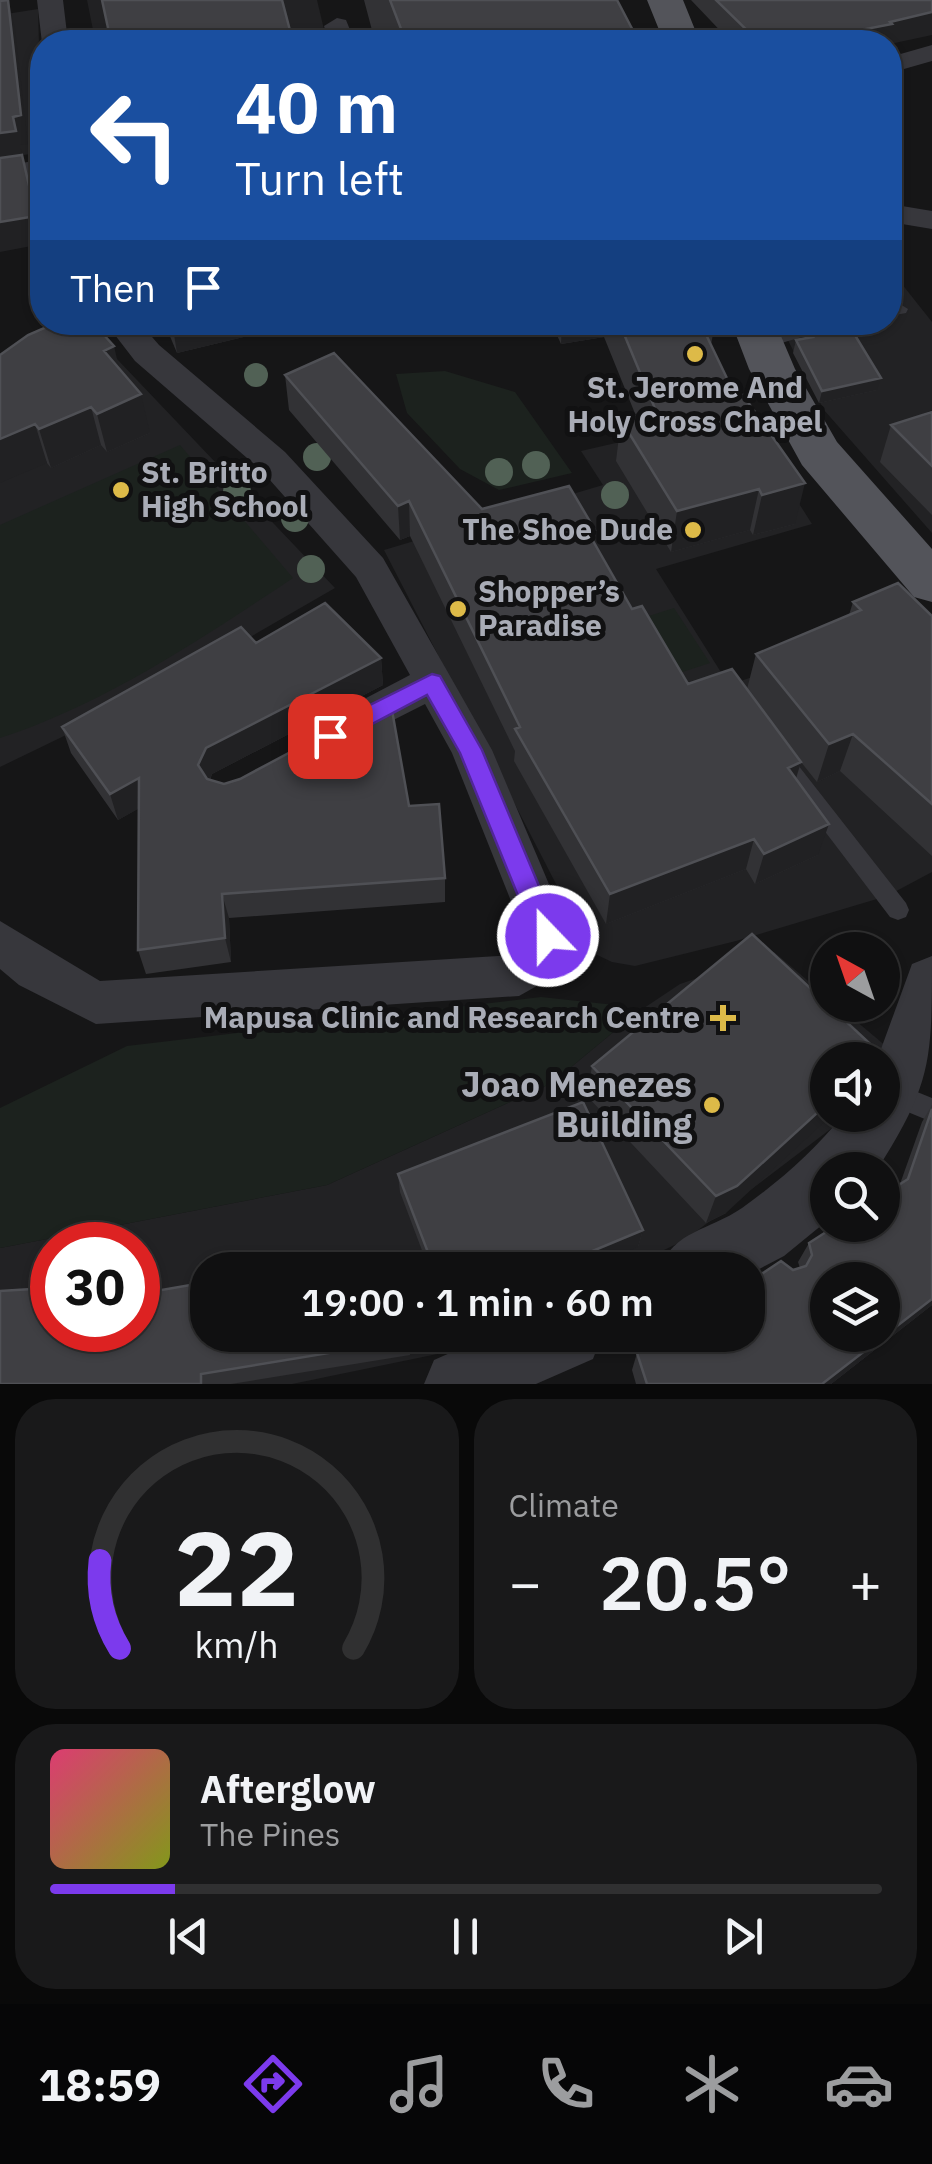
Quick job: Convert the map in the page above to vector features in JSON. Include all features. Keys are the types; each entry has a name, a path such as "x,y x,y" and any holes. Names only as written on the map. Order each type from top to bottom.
{"main road":[{"path":"665,0 677,30"},
{"path":"759,335 796,415 835,477 932,583"}],"street":[{"path":"50,0 54,30"},
{"path":"902,62 932,54"},
{"path":"0,175 30,170"},
{"path":"902,215 932,220"},
{"path":"0,942 35,970 96,1003 519,975 544,958 548,936 470,750 370,568 273,461 147,353 132,335"},
{"path":"314,745 432,682"},
{"path":"900,1101 932,982"},
{"path":"855,1152 875,1132"},
{"path":"750,1252 769,1246 810,1200"},
{"path":"458,1384 530,1352"}],"lane":[{"path":"770,335 778,340 797,335"},
{"path":"761,732 898,910"}],"shaded area":[{"path":"183,0 317,0 324,30 165,30"},
{"path":"38,9 39,30 30,30 30,154 0,159 0,15"},
{"path":"902,284 932,322 932,410 923,414 932,425 932,533 824,410 785,335 902,335"},
{"name":"St. Britto High School","path":"97,338 335,588 157,691 0,767 0,392"},
{"path":"445,371 515,392 572,473 499,490 460,469 407,413 396,374"},
{"path":"742,414 812,524 656,569 729,685 908,624 932,652 932,872 887,896 736,941 635,966 612,962 591,952 384,550 603,485 581,451"},
{"name":"St. Britto High School","path":"180,445 293,578 115,689 0,738 0,525"},
{"path":"674,608 710,663 664,678 630,622"},
{"path":"774,952 810,983 810,1022 857,1022 881,1042 810,1042 810,1132 827,1132 685,1240 660,1252 190,1252 190,1352 447,1352 292,1384 0,1384 0,1248 30,1242 30,1352 160,1352 160,1222 135,1222 327,1185 552,1083 635,1014 680,984"},
{"path":"541,997 615,1005 635,1014 552,1083 327,1185 135,1222 30,1222 30,1242 0,1248 0,1108 127,1046"}],"building":[{"path":"8,0 21,115 13,117 16,131 0,133 0,1"},
{"path":"102,0 282,0 290,30 108,30"},
{"path":"390,0 617,0 633,30 401,30"},
{"path":"716,0 932,0 932,12 861,30 747,30"},
{"path":"22,155 30,190 30,217 0,222 0,158"},
{"path":"28,335 104,335 114,346 104,351 141,394 97,414 91,407 39,429 35,424 0,439 0,355"},
{"path":"624,335 706,335 736,397 743,395 805,483 762,495 759,489 677,511 621,420 656,411"},
{"path":"855,335 881,378 822,391 796,340"},
{"path":"334,353 482,509 569,486 595,530 588,532 632,609 642,606 688,684 732,669 801,762 788,768 829,824 764,854 754,839 610,894 515,729 520,727 409,501 398,506 285,375"},
{"path":"932,412 932,466 891,425"},
{"path":"898,583 932,616 932,804 853,734 829,744 756,654 861,610 853,602"},
{"path":"325,603 381,658 206,748 198,765 207,779 224,784 240,779 390,699 409,806 439,804 445,878 222,894 225,938 138,950 139,778 110,794 62,727 241,627 256,643"},
{"name":"Joao Menezes Building","path":"752,934 810,988 810,1022 847,1022 868,1042 810,1042 810,1119 737,1186 716,1196 592,1066"},
{"path":"583,1102 643,1230 590,1252 428,1252 398,1174"},
{"path":"932,1109 932,1299 900,1324 900,1262 810,1262 810,1352 863,1352 822,1384 647,1384 639,1352 765,1352 765,1272 781,1261 793,1270 806,1266 812,1255 811,1242 900,1242 900,1184 908,1179"},
{"path":"190,1285 190,1352 335,1352 201,1374 201,1384 0,1384 0,1291 30,1289 30,1352 160,1352 160,1290"}],"place":[{"name":"St. Jerome And Holy Cross Chapel","path":"695,354"},
{"name":"St. Britto High School","path":"121,490"},
{"name":"The Shoe Dude","path":"693,530"},
{"name":"Shopper’s Paradise","path":"458,609"},
{"name":"Mapusa Clinic and Research Centre","path":"723,1018"},
{"name":"Joao Menezes Building","path":"712,1105"}],"route":[{"path":"330,736 432,682 470,750 548,936"}]}
